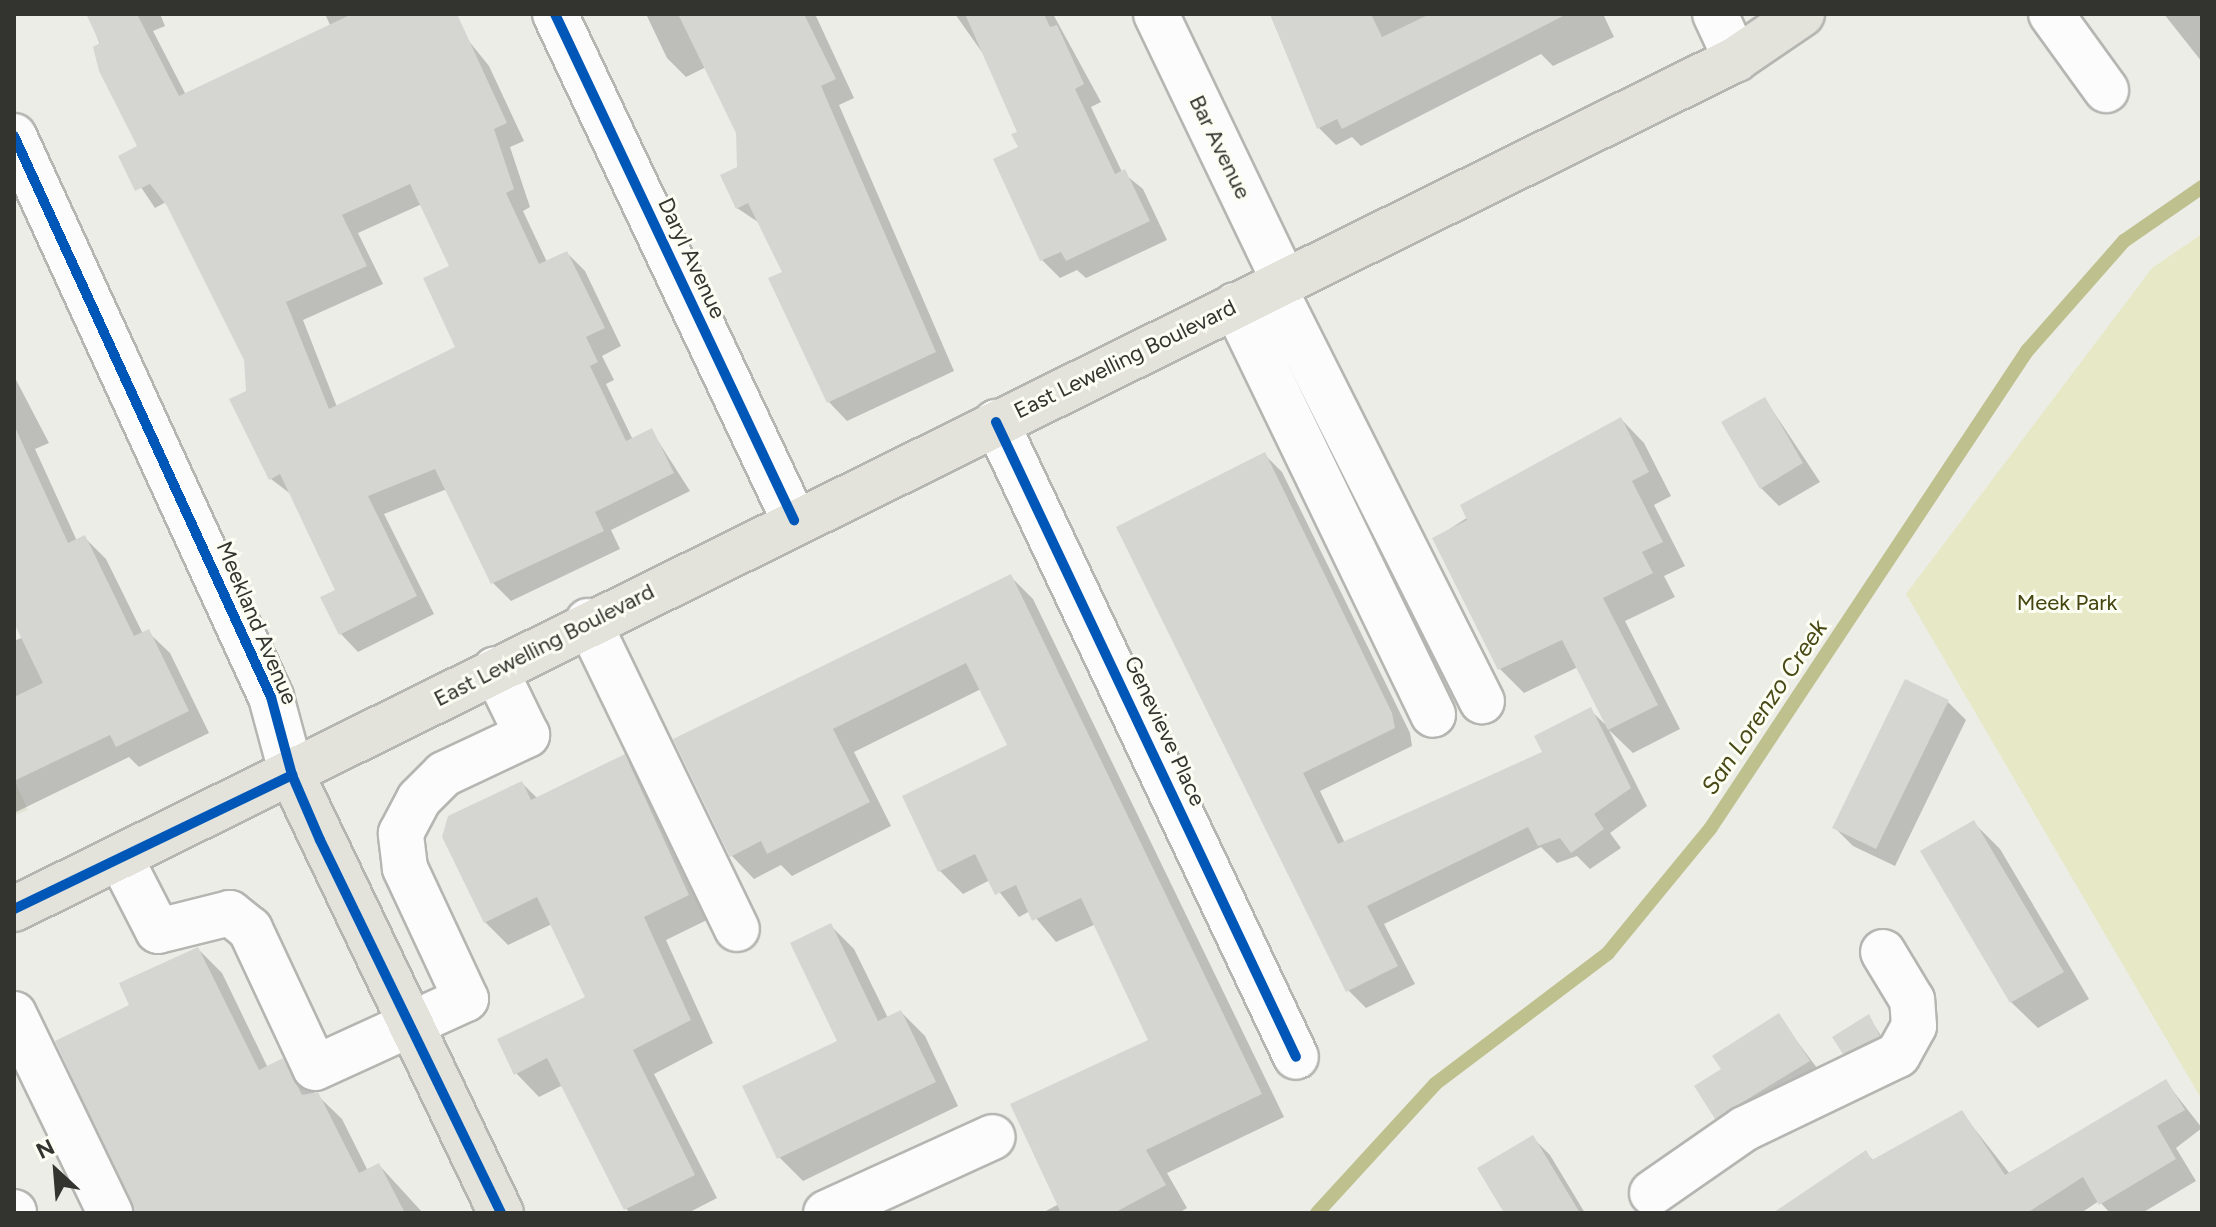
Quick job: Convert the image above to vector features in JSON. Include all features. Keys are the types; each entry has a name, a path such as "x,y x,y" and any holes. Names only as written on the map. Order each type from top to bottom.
{"main road":[{"name":"East Lewelling Boulevard","path":"14,909 292,775 588,621 1736,59 1802,14"},
{"name":"Meekland Avenue","path":"292,775 408,1025 501,1213"}],"street":[{"name":"Daryl Avenue","path":"555,14 794,520"},
{"name":"Bar Avenue","path":"1156,14 1264,290"},
{"path":"1715,14 1736,59"},
{"path":"2051,14 2106,90"},
{"name":"Meekland Avenue","path":"14,136 271,697 292,775"},
{"path":"1264,290 1482,701"},
{"path":"1264,290 1433,715"},
{"name":"Genevieve Place","path":"996,422 1296,1057"},
{"path":"588,621 737,929"},
{"path":"120,857 158,931 230,913 250,929 315,1068 466,999 405,868 401,833 444,774 527,735 495,669"},
{"path":"1650,1190 1744,1129 1898,1055 1914,1026 1912,1000 1883,952"},
{"path":"14,1014 110,1213"},
{"path":"826,1213 993,1137"}],"shaded area":[{"path":"14,780 28,810 14,816"}],"green space":[{"name":"Meek Park","path":"2202,234 2202,1100 1906,594 2152,268"}],"building":[{"path":"86,14 137,14 179,96 352,14 457,14 507,123 494,129 514,189 506,193 539,264 567,251 605,328 586,337 598,362 590,366 626,441 652,428 674,473 595,512 604,531 491,584 435,469 368,496 417,596 339,635 320,597 335,590 280,474 269,480 229,399 246,391 244,360 167,206 150,184 135,191 118,156 137,146 99,71 93,47 100,43","holes":["410,184 449,266 423,278 455,347 329,409 286,302 367,266 342,215"]},
{"path":"678,14 804,14 836,79 821,86 936,352 827,403 768,278 782,272 748,203 736,209 720,175 737,167 736,133"},
{"path":"965,14 1044,14 1050,27 1057,25 1084,84 1075,89 1115,174 1125,169 1150,221 1066,261 1061,252 1040,261 993,159 1018,147 1011,134 1017,132"},
{"path":"1270,14 1371,14 1382,37 1430,14 1567,14 1342,129 1337,119 1317,129"},
{"path":"1765,397 1803,463 1760,489 1721,422"},
{"path":"1621,417 1649,472 1632,481 1663,542 1642,552 1653,573 1603,598 1658,705 1608,730 1562,640 1498,670 1432,538 1467,520 1460,505"},
{"path":"14,425 68,543 85,535 134,636 149,629 189,711 116,747 110,735 14,781 14,697 43,683 14,623"},
{"path":"1265,452 1392,713 1395,728 1303,773 1338,844 1542,752 1534,736 1591,707 1631,788 1594,814 1604,829 1571,853 1560,838 1538,846 1528,827 1367,906 1398,966 1346,992 1116,527"},
{"path":"1011,574 1262,1094 1146,1150 1166,1185 1114,1213 1061,1213 1010,1104 1148,1040 1081,898 1032,921 1016,885 995,895 975,854 938,872 902,796 1007,745 966,663 833,729 870,802 767,854 761,841 730,857 673,739"},
{"path":"1905,679 1949,700 1876,849 1832,828"},
{"path":"625,754 689,895 644,917 691,1020 633,1050 695,1175 624,1210 547,1058 514,1075 497,1039 585,997 537,897 484,923 442,837 448,816 522,781 531,800"},
{"path":"1974,820 2064,972 2010,1003 1920,851"},
{"path":"831,923 878,1021 901,1010 936,1082 777,1159 742,1086 837,1041 790,943"},
{"path":"198,947 259,1070 283,1058 302,1095 318,1092 359,1173 379,1163 405,1213 135,1213 55,1041 129,1005 119,983"},
{"path":"1779,1013 1810,1061 1715,1119 1694,1086 1721,1069 1712,1056"},
{"path":"1869,1014 1880,1036 1843,1054 1832,1037"},
{"path":"2166,1079 2185,1110 2157,1126 2176,1159 2099,1205 2083,1177 2027,1213 1773,1213 1866,1150 1872,1160 1962,1110 2005,1175"},
{"path":"1533,1135 1580,1213 1504,1213 1477,1168"}],"waterway":[{"name":"San Lorenzo Creek","path":"1317,1213 1435,1084 1608,953 1710,829 2027,351 2124,241 2202,187"}],"cycle path":[{"path":"555,14 794,520"},
{"path":"14,136 271,697 292,775 320,840 501,1213"},
{"path":"996,422 1296,1057"},
{"path":"14,909 292,775"}]}
